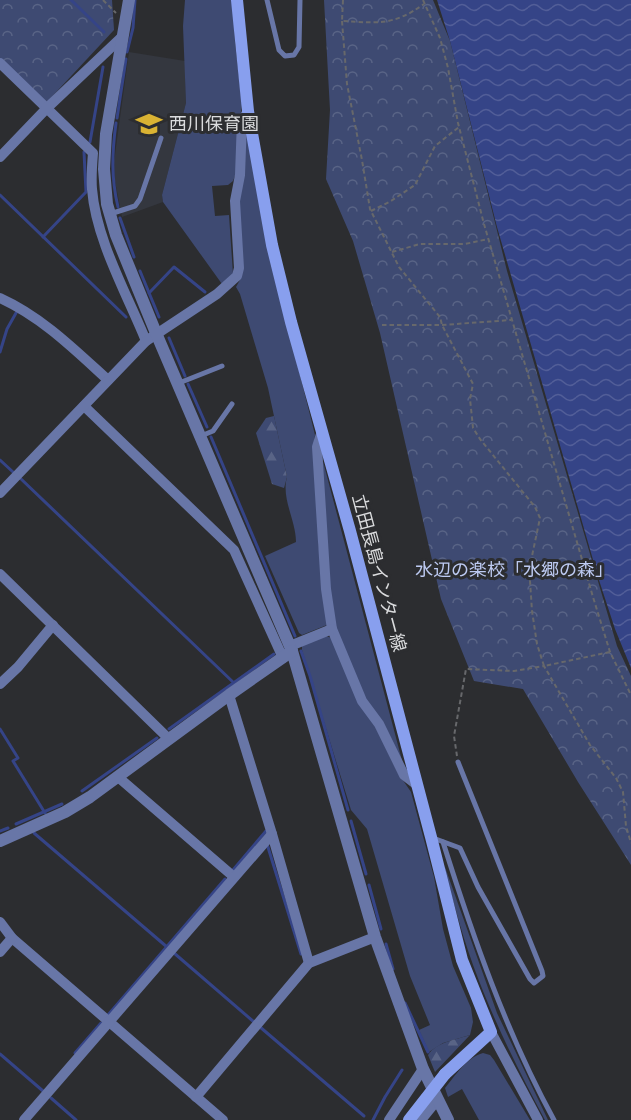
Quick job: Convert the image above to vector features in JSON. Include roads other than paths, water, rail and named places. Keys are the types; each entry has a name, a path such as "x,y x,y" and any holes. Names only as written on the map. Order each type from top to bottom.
{"main road":[{"name":"立田長島インター線","path":"237,0 248,111 272,245 417,785 437,839 462,960 491,1032"},
{"path":"409,1120 445,1074 491,1032"}],"street":[{"path":"129,0 105,146 104,169 107,204 151,337"},
{"path":"0,157 47,108 123,36"},
{"path":"0,63 93,153 92,189 105,243 177,384 288,652 375,937 423,1069 448,1120"},
{"path":"0,493 151,337 217,294 237,276 239,268 235,201 240,175 242,120 248,111"},
{"path":"0,298 17,306 61,337 108,380"},
{"path":"84,406 234,550 288,652"},
{"path":"321,434 317,447 326,589 332,629 362,701 379,724 404,775 417,785"},
{"path":"0,574 169,739"},
{"path":"0,684 18,667 53,625"},
{"path":"0,841 65,812 118,777 288,652 332,629"},
{"path":"229,695 309,963"},
{"path":"118,777 234,877"},
{"path":"24,1120 272,834"},
{"path":"0,922 12,938 224,1120"},
{"path":"196,1096 309,963 375,937"},
{"path":"0,952 12,938"},
{"path":"491,1032 538,1120"},
{"path":"389,1120 423,1069"},
{"path":"421,1120 438,1100"}],"lane":[{"path":"267,0 279,50 285,56 294,55 299,47 300,0"},
{"path":"110,214 135,206 140,199 161,138"},
{"path":"177,384 222,366"},
{"path":"199,436 213,431 232,404"},
{"path":"437,839 460,848 478,887 530,979 534,983 538,982 543,976 542,971 458,762"},
{"path":"437,839 503,1011 532,1080 554,1120"}],"water":[{"path":"437,0 631,0 631,668 598,577 497,227 450,41"}],"waterway":[{"path":"71,0 104,32"},
{"path":"127,52 133,28 135,0"},
{"path":"117,118 126,59"},
{"path":"90,142 103,67"},
{"path":"116,123 113,165 118,207"},
{"path":"43,237 86,192 84,152"},
{"path":"0,195 126,317"},
{"path":"120,218 134,257"},
{"path":"149,293 174,267 205,292"},
{"path":"140,271 159,317"},
{"path":"0,352 7,329 16,313"},
{"path":"169,338 185,376"},
{"path":"188,384 207,427"},
{"path":"211,437 295,636"},
{"path":"0,460 13,472"},
{"path":"20,478 234,683"},
{"path":"301,651 348,810"},
{"path":"169,729 274,654"},
{"path":"0,729 18,758 13,761 45,813"},
{"path":"82,791 157,738"},
{"path":"16,824 62,804"},
{"path":"351,821 366,874"},
{"path":"0,831 8,828"},
{"path":"233,870 266,831"},
{"path":"34,833 167,947"},
{"path":"267,844 301,954"},
{"path":"108,1015 225,879"},
{"path":"369,885 381,929"},
{"path":"386,944 393,969"},
{"path":"174,953 254,1022"},
{"path":"405,1003 428,1052"},
{"path":"75,1053 101,1023"},
{"path":"260,1027 364,1116"},
{"path":"0,1054 43,1091"},
{"path":"373,1120 402,1070"},
{"path":"51,1098 76,1120"}],"place":[{"name":"西川保育園","path":"149,124"}],"park label":[{"name":"水辺の楽校「水郷の森」","path":"514,570"}]}
